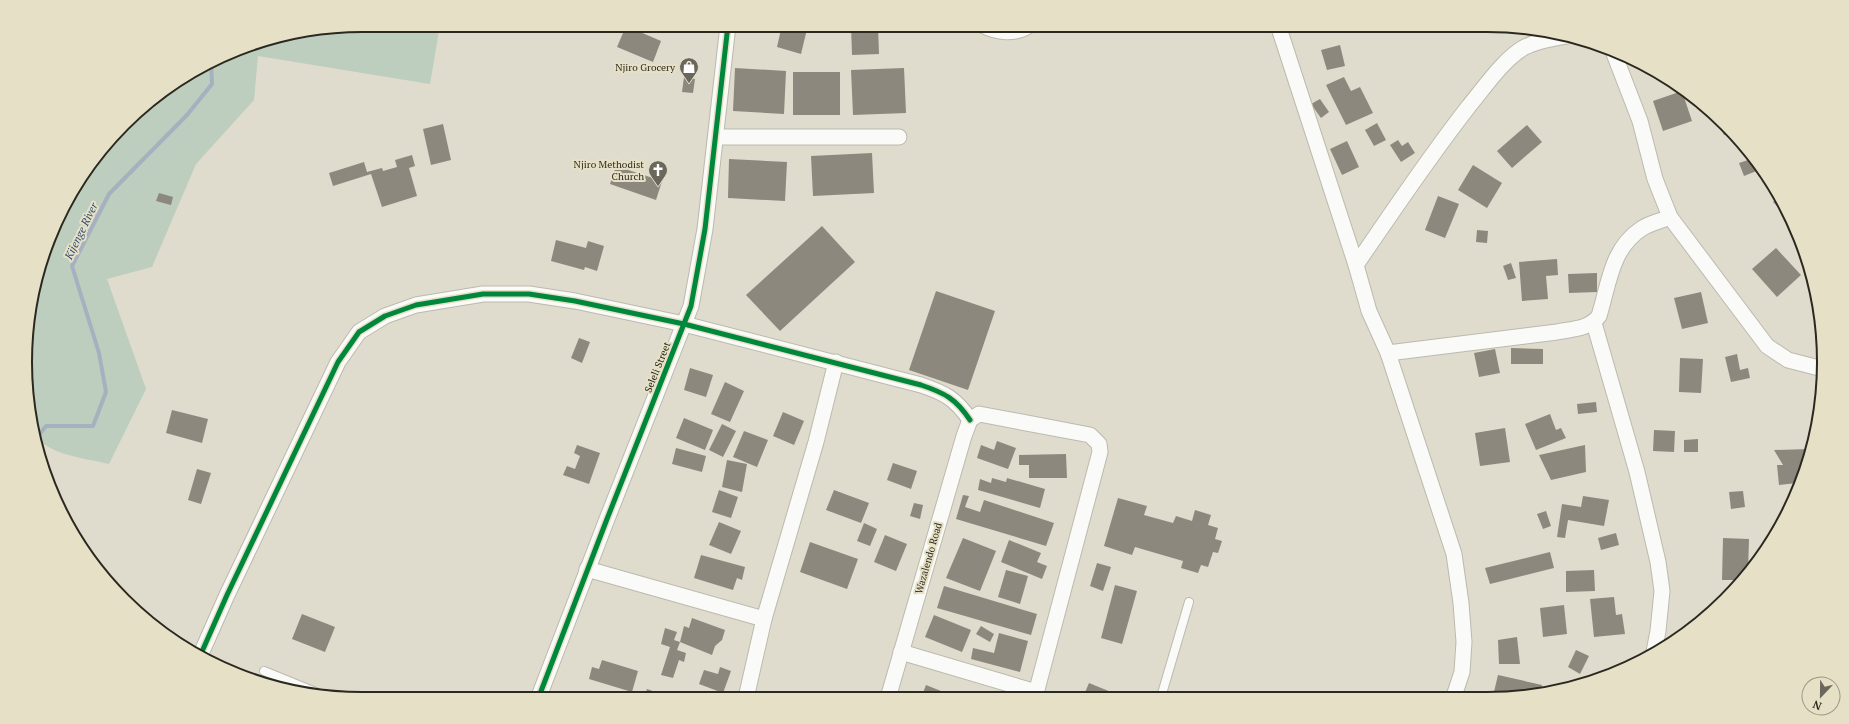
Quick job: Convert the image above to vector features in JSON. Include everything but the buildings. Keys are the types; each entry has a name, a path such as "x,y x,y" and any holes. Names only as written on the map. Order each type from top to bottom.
{"street":[{"name":"Seleli Street","path":"541,692 587,569 691,306 705,229 727,32"},
{"path":"1280,32 1356,265 1369,311 1388,353 1454,554 1461,603 1464,642 1462,672 1455,692"},
{"path":"1356,265 1435,149 1500,70 1524,48 1554,39"},
{"path":"1616,58 1640,121 1655,179 1670,217 1767,346 1788,360 1817,367"},
{"path":"716,137 899,137"},
{"path":"1388,353 1557,332 1584,327 1594,323 1599,316 1613,262 1625,243 1641,229 1670,217"},
{"path":"202,651 317,404 338,362 358,332 385,316 416,305 482,294 529,294 567,300 684,324 836,362 939,391 952,398 970,420 979,414 1090,435 1099,444 1100,452 1037,692"},
{"path":"1594,323 1637,472 1658,562 1662,591 1655,646"},
{"path":"747,692 764,619 816,442 836,362"},
{"name":"Wazalendo Road","path":"890,692 964,436 970,420"},
{"path":"587,569 764,619"},
{"path":"901,652 1030,692"}],"lane":[{"path":"1162,692 1189,602"},
{"path":"264,671 302,687"}],"green space":[{"path":"362,32 439,32 430,84 258,56 254,100 196,164 152,267 107,279 146,389 109,464 65,454 42,442 38,426 32,362 38,298 50,256 66,216 76,197 100,161 114,144 144,114 161,100 197,76 236,57 256,50 298,38 319,35"}],"waterway":[{"name":"Kijenge River","path":"40,434 46,426 93,426 106,392 99,353 72,266 109,194 187,115 212,84 211,68"}],"cycle path":[{"path":"541,692 691,306 705,229 727,32"},
{"path":"202,651 227,595 338,362 359,332 385,316 416,305 483,294 529,294 575,301 684,324 921,385 937,391 955,402 970,420"}],"place":[{"name":"Njiro Grocery","path":"689,84"},
{"name":"Njiro Methodist Church","path":"658,187"}]}
